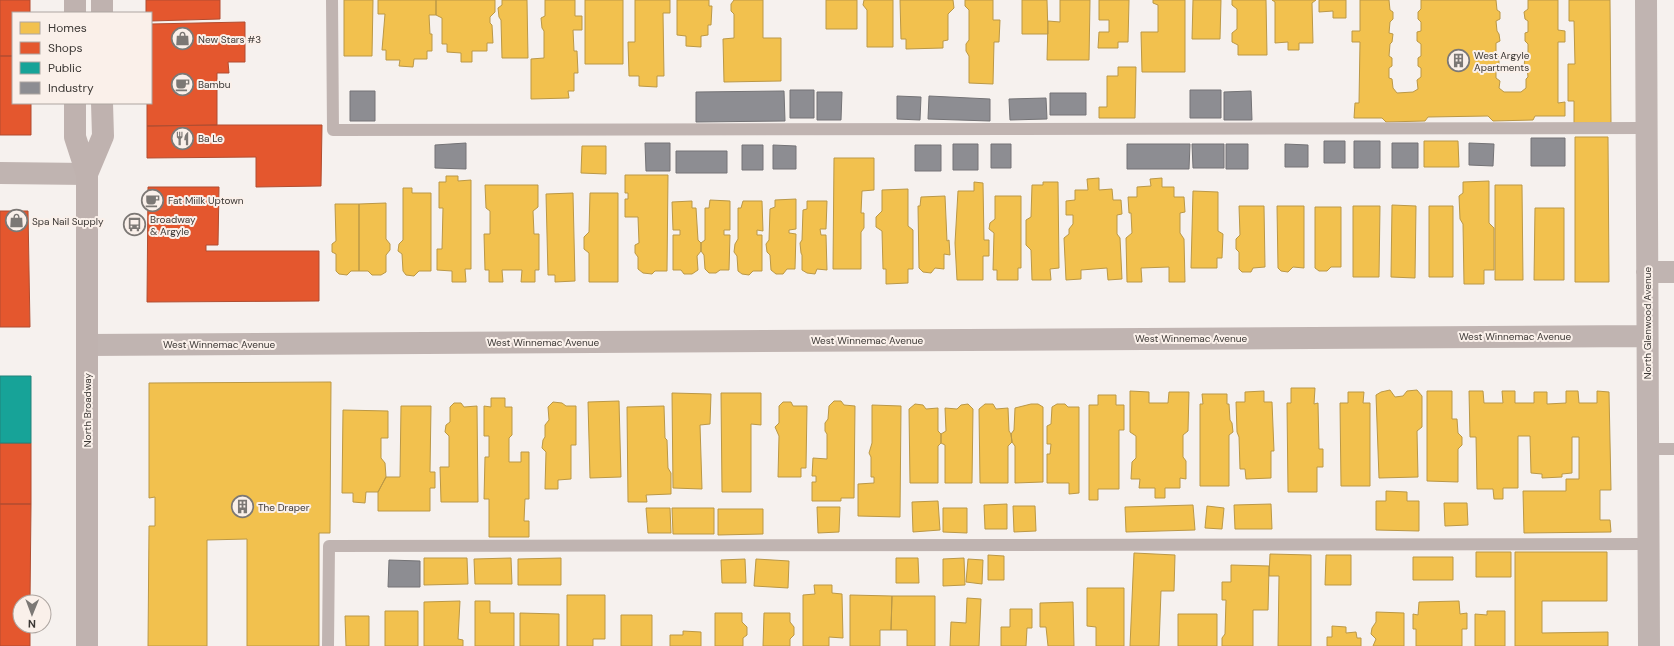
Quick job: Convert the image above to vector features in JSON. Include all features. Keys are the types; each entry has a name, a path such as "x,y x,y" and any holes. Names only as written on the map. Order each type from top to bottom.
{"main road":[{"path":"75,0 75,12"},
{"path":"102,0 102,12"},
{"name":"North Broadway","path":"75,104 75,137 87,174 87,646"},
{"name":"North Broadway","path":"87,174 103,136 102,104"}],"street":[{"name":"North Glenwood Avenue","path":"1646,0 1648,646"},
{"path":"0,173 87,174"},
{"path":"1647,272 1674,272"},
{"name":"West Winnemac Avenue","path":"87,345 1647,336"}],"lane":[{"path":"332,0 333,130 1646,128"},
{"path":"1648,449 1674,450"},
{"path":"328,646 329,546 1648,544"}],"building: Homes":[{"path":"344,0 373,0 372,56 344,56"},
{"path":"378,0 436,0 436,15 429,15 430,34 432,34 432,51 427,51 427,59 414,59 413,67 399,66 400,60 386,60 386,50 382,50 385,14 378,14"},
{"path":"436,0 495,0 495,12 490,17 493,43 487,43 487,51 472,51 472,62 461,62 461,53 447,52 447,44 442,44 442,18 436,15"},
{"path":"502,0 527,0 528,58 502,58 501,20 499,17 498,8 502,5"},
{"path":"545,0 575,0 575,16 582,16 582,30 573,30 574,51 577,51 578,73 574,73 574,91 568,91 569,98 531,99 531,59 544,58 544,31 542,28 541,18 545,16"},
{"path":"585,0 623,0 623,64 585,64"},
{"path":"635,0 670,0 670,13 663,13 664,76 657,76 657,87 639,86 639,76 629,76 628,42 635,42"},
{"path":"677,0 709,0 709,6 712,6 711,25 708,25 708,35 701,36 701,47 686,46 686,36 677,35"},
{"path":"734,0 763,0 763,38 781,38 781,81 724,82 723,39 734,38 734,14 731,11 731,4"},
{"path":"826,0 857,0 857,29 826,29"},
{"path":"864,0 893,0 893,47 867,47 867,10 863,5"},
{"path":"900,0 953,0 954,8 948,14 948,40 943,41 943,48 906,49 906,39 901,39"},
{"path":"965,0 993,0 993,20 1000,20 999,42 994,42 993,84 969,83 969,56 966,51 966,44 969,40 969,10 965,6"},
{"path":"1022,0 1047,0 1048,34 1022,34"},
{"path":"1060,0 1090,0 1089,60 1047,60 1048,21 1060,22"},
{"path":"1099,0 1129,0 1128,42 1118,42 1118,48 1098,48 1099,32 1109,32 1109,20 1099,20"},
{"path":"1153,0 1185,0 1185,72 1142,72 1141,32 1158,32 1158,5 1153,3"},
{"path":"1193,0 1221,0 1220,39 1192,39"},
{"path":"1232,0 1266,0 1267,55 1238,55 1238,45 1232,42 1232,33 1237,29 1237,9 1232,5"},
{"path":"1272,0 1316,0 1312,3 1313,43 1299,43 1299,50 1288,50 1288,42 1275,43 1275,2"},
{"path":"1319,0 1346,0 1346,18 1333,18 1333,11 1319,12"},
{"name":"West Argyle Apartments","path":"1360,0 1389,0 1390,10 1393,12 1393,19 1390,22 1389,33 1393,34 1392,42 1390,44 1389,56 1392,58 1392,66 1389,68 1389,78 1392,79 1393,88 1397,93 1413,92 1418,89 1417,80 1421,77 1421,68 1418,66 1418,58 1421,56 1421,44 1417,41 1417,32 1421,31 1421,22 1418,19 1418,12 1421,9 1421,0 1496,0 1497,10 1500,12 1500,19 1496,21 1500,41 1496,43 1496,55 1499,57 1499,65 1496,67 1496,78 1500,81 1499,88 1504,92 1521,92 1526,88 1526,79 1528,77 1527,67 1524,66 1525,58 1528,55 1528,44 1525,41 1525,33 1528,32 1528,21 1525,19 1524,12 1528,9 1528,0 1558,0 1558,30 1565,31 1565,42 1558,42 1558,103 1565,102 1565,116 1535,116 1533,120 1493,121 1488,116 1428,117 1425,121 1386,122 1382,118 1354,118 1355,103 1359,103 1360,42 1352,42 1352,31 1360,31"},
{"path":"1569,0 1610,0 1611,123 1574,123 1574,101 1568,101 1568,64 1575,64 1574,21 1569,21"},
{"path":"1118,67 1136,67 1135,118 1099,118 1099,107 1107,107 1107,76 1118,76"},
{"path":"1575,137 1608,137 1609,282 1575,282"},
{"path":"1424,141 1458,141 1459,167 1424,167"},
{"path":"582,146 606,146 606,174 581,173"},
{"path":"834,158 874,158 874,190 862,191 861,213 864,213 864,228 861,232 861,269 833,269"},
{"path":"625,175 668,175 667,271 655,271 652,274 643,273 638,269 638,257 635,253 635,245 639,243 638,217 625,217 625,199 628,199 628,193 625,193"},
{"path":"446,176 458,176 458,181 471,180 471,269 465,269 466,282 452,282 452,271 437,270 437,249 442,249 443,208 439,208 439,182 446,182"},
{"path":"1099,178 1099,190 1112,189 1113,200 1121,200 1122,214 1117,215 1117,234 1120,238 1122,279 1108,280 1107,268 1081,270 1081,279 1066,280 1064,238 1069,234 1069,229 1073,224 1073,215 1066,215 1066,201 1075,200 1075,190 1088,190 1087,179"},
{"path":"1162,178 1162,187 1174,187 1174,197 1184,197 1185,212 1180,213 1180,233 1184,239 1185,282 1169,282 1169,267 1141,268 1142,282 1127,282 1126,238 1132,233 1131,213 1129,213 1128,197 1137,197 1137,187 1151,186 1150,179"},
{"path":"1489,181 1489,223 1494,228 1494,270 1484,270 1484,284 1464,284 1463,224 1460,219 1459,196 1463,193 1463,182"},
{"path":"974,182 983,183 984,240 989,240 989,256 983,256 983,280 957,280 955,243 958,191 974,191"},
{"path":"1043,182 1058,182 1059,268 1050,269 1051,280 1032,280 1031,250 1026,245 1026,220 1031,217 1032,185 1043,185"},
{"path":"485,185 538,185 538,207 533,211 534,234 539,234 539,270 535,270 535,282 521,282 522,270 502,270 503,282 489,282 489,270 485,270 484,234 490,234 490,211 486,208"},
{"path":"1495,185 1522,185 1523,280 1495,280"},
{"path":"403,188 412,188 412,193 431,193 431,271 419,271 414,276 406,275 403,271 402,254 398,251 399,244 403,240"},
{"path":"908,189 908,226 913,230 913,269 908,269 908,283 886,284 886,269 883,269 882,231 876,227 876,217 882,211 882,190"},
{"path":"1193,191 1218,192 1218,231 1223,234 1222,258 1217,258 1217,268 1191,268"},
{"path":"573,193 575,281 555,282 555,275 548,275 546,194"},
{"path":"590,193 618,193 618,282 589,282 589,253 584,249 584,237 589,232"},
{"path":"945,196 947,241 949,240 950,255 944,254 944,269 935,268 931,273 923,272 919,268 918,206 920,206 921,197"},
{"path":"995,196 1021,196 1021,268 1018,268 1018,280 997,280 997,270 993,270 994,233 989,229 990,223 995,219"},
{"path":"796,199 796,229 789,230 789,233 796,234 795,269 787,269 783,274 776,274 771,270 770,255 767,252 766,244 769,240 770,209 775,207 775,200"},
{"path":"710,200 730,201 730,230 724,230 724,235 730,235 729,270 720,270 716,273 709,273 705,269 704,255 701,251 701,243 705,240 705,208 709,208"},
{"path":"692,201 692,208 696,208 698,240 701,243 701,251 697,256 698,270 692,274 684,274 681,270 673,270 673,235 680,235 680,230 673,230 672,202"},
{"path":"743,201 762,201 763,231 757,230 757,235 762,235 762,271 753,271 749,275 742,274 738,271 737,256 734,252 735,244 738,239 738,208 741,208"},
{"path":"807,201 827,201 826,229 820,229 821,235 826,235 827,270 817,269 815,274 807,273 802,270 800,243 802,240 803,210 807,209"},
{"path":"386,203 386,239 390,244 390,250 386,255 386,272 381,275 372,275 368,271 359,271 359,204"},
{"path":"335,204 359,204 359,271 351,271 347,275 339,274 336,271 336,254 332,252 332,244 336,241"},
{"path":"1392,205 1416,206 1415,278 1391,277"},
{"path":"1239,206 1264,206 1265,267 1253,268 1251,272 1242,272 1239,269 1239,252 1236,249 1236,239 1240,235"},
{"path":"1277,206 1304,206 1304,268 1293,267 1288,272 1281,271 1278,268"},
{"path":"1353,206 1380,206 1379,277 1353,277"},
{"path":"1429,206 1453,206 1453,277 1429,277"},
{"path":"1315,207 1341,207 1341,267 1331,267 1327,271 1319,271 1315,268"},
{"path":"1535,208 1564,208 1564,280 1534,280"},
{"name":"The Draper","path":"331,382 330,533 319,533 319,646 247,646 247,539 207,540 207,646 148,646 149,526 155,526 155,497 149,498 149,383"},
{"path":"1291,388 1315,388 1314,404 1318,403 1319,449 1323,449 1323,467 1317,467 1317,492 1288,492 1287,403 1291,403"},
{"path":"1390,390 1395,397 1403,396 1407,391 1417,390 1422,396 1422,427 1417,431 1418,477 1379,478 1376,395"},
{"path":"1130,391 1149,392 1149,403 1168,403 1169,392 1189,392 1188,431 1183,435 1183,457 1186,461 1186,479 1180,478 1180,488 1165,488 1165,498 1155,498 1155,488 1139,488 1140,479 1131,479 1132,462 1136,458 1136,436 1130,432"},
{"path":"1264,391 1264,402 1272,402 1274,451 1271,451 1271,478 1246,479 1245,469 1240,469 1236,402 1245,402 1245,392"},
{"path":"1427,391 1452,391 1452,419 1457,419 1458,433 1462,437 1462,445 1458,449 1458,482 1427,481"},
{"path":"1469,391 1483,391 1484,403 1503,403 1502,391 1515,391 1515,403 1534,403 1534,392 1547,392 1547,404 1566,403 1566,391 1578,391 1579,403 1597,403 1597,391 1609,392 1611,490 1600,490 1600,520 1610,520 1611,532 1524,533 1523,491 1566,491 1566,479 1579,479 1579,437 1572,437 1572,473 1562,474 1562,477 1542,478 1542,474 1531,473 1530,436 1518,436 1518,488 1503,488 1503,499 1494,499 1493,489 1477,489 1476,437 1470,437"},
{"path":"1348,392 1364,392 1363,403 1370,403 1370,486 1341,486 1340,403 1348,403"},
{"path":"672,393 711,394 710,424 700,425 702,489 673,488"},
{"path":"721,393 761,393 761,425 751,424 751,492 722,492"},
{"path":"1202,394 1227,394 1227,404 1229,404 1230,420 1232,423 1233,432 1229,435 1229,486 1200,486 1200,404 1203,404"},
{"path":"1098,395 1116,395 1116,405 1124,405 1124,430 1119,430 1119,489 1098,489 1098,500 1089,500 1089,405 1098,405"},
{"path":"491,398 505,398 505,407 512,407 512,435 509,438 509,462 521,462 521,452 529,452 529,499 525,499 524,521 529,521 529,537 489,537 489,499 484,499 485,457 489,457 489,436 484,436 484,406 491,407"},
{"path":"619,401 621,477 590,478 588,402"},
{"path":"834,401 841,401 844,405 855,406 854,498 841,498 841,501 812,501 812,482 816,482 816,476 812,476 813,458 827,459 827,434 825,431 825,423 828,419 829,406"},
{"path":"553,402 562,403 566,406 576,406 576,445 571,445 571,479 558,480 558,489 545,489 546,452 542,448 545,437 545,425 549,420 548,407"},
{"path":"783,402 791,402 793,406 807,406 806,468 801,468 801,477 778,477 779,436 775,427 779,423 779,406"},
{"path":"454,403 461,403 464,407 477,406 478,502 441,502 440,467 449,467 449,436 445,432 446,425 450,422 450,407"},
{"path":"915,404 923,405 926,409 938,408 938,431 941,434 941,443 938,446 938,483 910,483 909,409"},
{"path":"968,404 973,409 972,483 945,483 945,445 941,443 941,434 946,431 945,408 957,409 961,405"},
{"path":"985,404 993,404 996,409 1008,408 1009,431 1012,442 1008,446 1008,483 980,483 979,409"},
{"path":"1038,404 1043,407 1043,482 1015,483 1015,446 1012,442 1011,434 1014,430 1015,408"},
{"path":"1057,404 1065,404 1068,407 1079,407 1079,493 1069,494 1069,483 1047,483 1047,454 1050,454 1051,444 1047,444 1047,426 1051,424 1052,407"},
{"path":"872,405 901,406 900,517 858,516 858,484 874,483 874,477 871,477 871,457 869,453 872,443"},
{"path":"401,406 431,406 430,472 435,472 435,488 430,488 430,511 378,511 378,492 386,477 400,477"},
{"path":"664,406 668,468 671,473 671,494 646,495 647,502 628,502 627,407"},
{"path":"343,410 388,411 388,438 381,438 381,458 385,463 386,477 378,492 366,492 365,503 353,502 353,493 342,493"},
{"path":"1386,491 1407,492 1407,501 1419,501 1419,531 1376,530 1376,501 1386,501"},
{"path":"938,501 940,530 913,532 912,502"},
{"path":"1444,503 1467,503 1468,525 1445,526"},
{"path":"1007,504 1007,529 985,529 984,505"},
{"path":"1271,504 1272,529 1235,529 1234,505"},
{"path":"1193,505 1195,530 1126,532 1125,507"},
{"path":"1013,506 1035,506 1036,531 1014,532"},
{"path":"1207,506 1224,508 1222,529 1205,528"},
{"path":"817,507 840,507 839,532 818,533"},
{"path":"646,508 670,508 671,533 648,533"},
{"path":"672,508 714,508 714,534 673,534"},
{"path":"943,508 967,508 967,533 943,532"},
{"path":"718,509 763,509 763,534 718,535"},
{"path":"1476,552 1511,552 1511,577 1476,577"},
{"path":"1515,552 1607,552 1607,601 1542,601 1542,633 1608,632 1608,646 1515,646"},
{"path":"1134,553 1175,555 1174,591 1161,591 1159,646 1130,646"},
{"path":"1270,554 1311,555 1311,646 1278,646 1279,576 1269,576"},
{"path":"988,555 1004,556 1004,580 988,580"},
{"path":"1326,555 1351,555 1351,585 1325,585"},
{"path":"1413,557 1453,557 1453,580 1413,580"},
{"path":"424,558 467,558 468,584 424,585"},
{"path":"511,558 512,584 475,584 474,559"},
{"path":"561,558 561,585 518,585 518,559"},
{"path":"896,558 918,558 919,583 896,583"},
{"path":"964,558 965,585 943,586 943,559"},
{"path":"745,559 746,583 722,583 721,560"},
{"path":"756,559 789,561 788,588 754,586"},
{"path":"968,559 983,560 982,584 966,582"},
{"path":"1231,565 1269,566 1268,610 1253,610 1253,646 1222,646 1222,638 1225,634 1226,600 1222,600 1222,582 1231,582"},
{"path":"814,585 832,585 832,593 842,594 843,638 829,637 829,646 803,646 803,595 815,594"},
{"path":"1087,588 1124,588 1124,646 1096,646 1096,627 1087,626"},
{"path":"567,595 605,595 605,639 593,639 593,646 567,646"},
{"path":"850,595 892,596 891,630 880,630 880,646 850,646"},
{"path":"892,596 935,596 935,646 907,646 907,630 891,630"},
{"path":"967,598 981,599 979,646 950,646 951,622 966,623"},
{"path":"460,601 458,639 463,640 463,646 424,646 424,602"},
{"path":"475,601 490,601 490,613 514,613 514,646 475,646"},
{"path":"1459,601 1460,614 1467,613 1467,629 1462,629 1462,646 1416,646 1416,629 1413,629 1413,614 1418,615 1419,602"},
{"path":"1073,602 1074,646 1048,646 1046,627 1040,627 1040,603"},
{"path":"1010,609 1032,609 1032,628 1027,628 1026,646 1001,646 1001,627 1010,627"},
{"path":"385,611 418,611 418,646 385,646"},
{"path":"1487,611 1505,611 1505,646 1475,646 1475,614 1487,615"},
{"path":"1376,612 1404,613 1404,646 1373,646 1376,639 1371,634 1372,628 1376,622"},
{"path":"520,613 559,614 559,646 520,646"},
{"path":"715,613 742,613 742,622 747,627 747,635 743,638 743,646 715,646"},
{"path":"764,613 790,613 790,622 794,627 794,635 790,639 790,646 763,646"},
{"path":"1178,614 1217,614 1217,646 1178,646"},
{"path":"621,615 652,615 652,646 621,646"},
{"path":"345,616 369,616 369,646 346,646"},
{"path":"1332,626 1346,627 1346,633 1356,632 1357,638 1361,638 1361,646 1327,646 1327,637 1332,637"},
{"path":"683,631 701,632 701,646 670,646 670,635 683,635"}],"building: Shops":[{"path":"0,0 30,0 30,12 12,12 12,56 0,56"},
{"path":"146,0 220,0 220,19 152,21 152,12 146,12"},
{"path":"245,22 245,62 228,62 229,73 217,73 217,125 147,126 147,104 152,104 152,24"},
{"path":"0,56 12,56 12,104 31,104 31,135 0,135"},
{"path":"322,125 321,186 256,187 256,157 147,158 147,126"},
{"path":"148,187 219,187 218,245 206,245 206,251 319,251 319,301 147,302"},
{"path":"0,211 28,211 30,327 0,327"},
{"path":"0,443 31,443 31,504 0,504"},
{"path":"0,504 31,504 30,594 12,594 12,634 30,634 30,646 0,646"}],"building: Public":[{"path":"0,376 31,376 31,443 0,443"}],"building: Industry":[{"path":"790,90 814,90 814,118 790,118"},
{"path":"1190,90 1221,90 1221,118 1190,118"},
{"path":"350,91 375,91 375,121 350,121"},
{"path":"784,91 785,121 696,122 696,92"},
{"path":"1251,91 1252,120 1224,120 1224,92"},
{"path":"817,92 842,92 841,120 817,120"},
{"path":"1050,93 1086,93 1086,115 1050,115"},
{"path":"897,96 921,97 920,120 897,119"},
{"path":"929,96 990,99 990,121 928,119"},
{"path":"1046,98 1047,119 1010,120 1009,99"},
{"path":"1531,138 1565,138 1565,166 1531,166"},
{"path":"1324,141 1345,141 1345,163 1324,163"},
{"path":"1354,141 1380,141 1380,168 1354,168"},
{"path":"466,143 466,169 435,168 435,145"},
{"path":"645,143 670,143 670,171 646,171"},
{"path":"1392,143 1418,143 1418,168 1392,168"},
{"path":"1469,143 1494,144 1493,166 1469,165"},
{"path":"953,144 978,144 978,170 953,170"},
{"path":"991,144 1011,144 1011,168 991,168"},
{"path":"1127,144 1190,144 1189,169 1127,169"},
{"path":"1192,144 1224,144 1224,168 1193,168"},
{"path":"1226,144 1248,144 1248,169 1226,169"},
{"path":"1285,144 1308,145 1308,167 1285,167"},
{"path":"742,145 763,145 763,170 742,170"},
{"path":"773,145 796,146 796,169 773,169"},
{"path":"915,145 941,145 941,171 915,171"},
{"path":"676,151 727,151 727,173 676,173"},
{"path":"389,560 420,561 420,587 388,587"}],"place":[{"name":"New Stars #3","path":"182,39"},
{"name":"West Argyle Apartments","path":"1459,61"},
{"name":"Bambu","path":"183,84"},
{"name":"Ba Le","path":"182,138"},
{"name":"Fat Miilk Uptown","path":"152,200"},
{"name":"Spa Nail Supply","path":"17,221"},
{"name":"Broadway & Argyle","path":"134,225"},
{"name":"The Draper","path":"243,507"}]}
